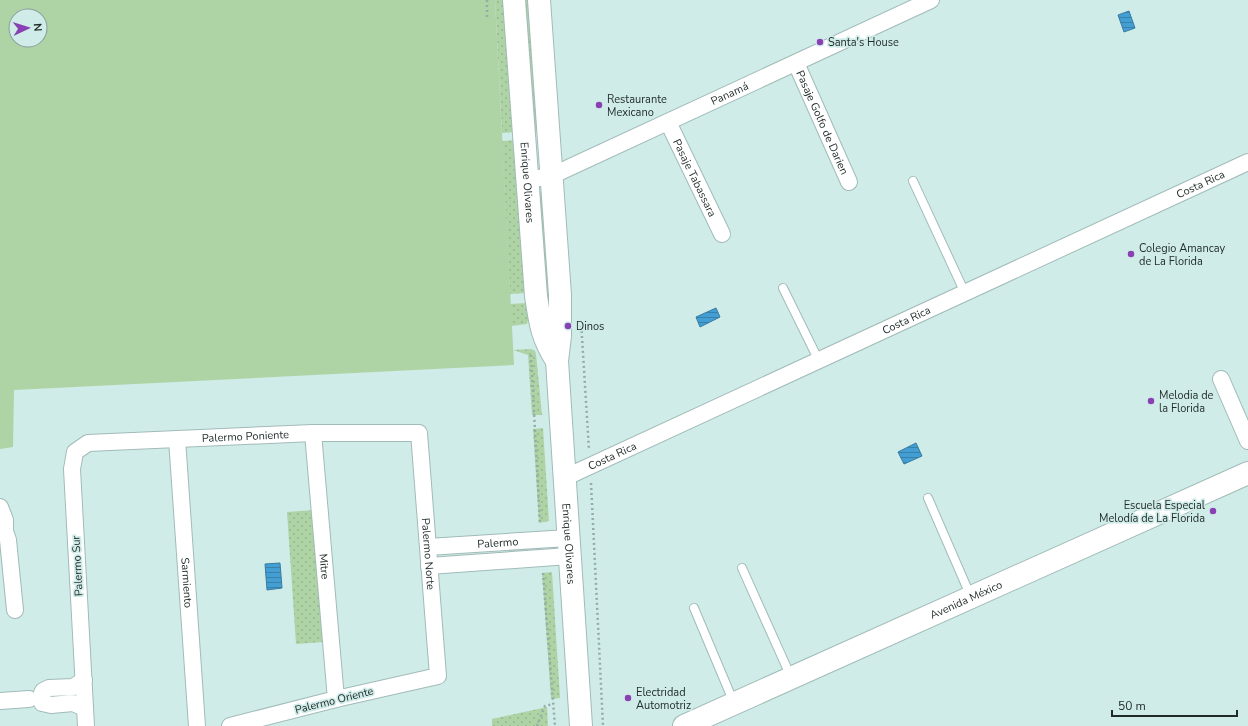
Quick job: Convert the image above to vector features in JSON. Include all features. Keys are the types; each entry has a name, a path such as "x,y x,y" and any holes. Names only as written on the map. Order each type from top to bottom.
{"main road":[{"name":"Enrique Olivares","path":"514,0 536,296 543,334 557,361"},
{"name":"Enrique Olivares","path":"539,0 560,295 560,336 557,361 581,726"},
{"name":"Avenida México","path":"684,726 1248,473"}],"street":[{"name":"Panamá","path":"527,180 551,176 931,0"},
{"name":"Pasaje Golfo de Darien","path":"796,63 849,182"},
{"name":"Pasaje Tabassara","path":"668,122 722,234"},
{"name":"Costa Rica","path":"564,478 1248,162"},
{"path":"1221,379 1248,441"},
{"name":"Palermo Poniente","path":"75,452 88,443 313,433 419,433"},
{"name":"Mitre","path":"313,433 336,699"},
{"name":"Palermo Norte","path":"419,433 438,676"},
{"name":"Sarmiento","path":"177,439 197,726"},
{"name":"Palermo Sur","path":"75,452 72,469 86,726"},
{"path":"0,507 5,520 3,531 8,540 15,610"},
{"name":"Palermo","path":"428,547 541,540 569,547"},
{"name":"Palermo","path":"429,566 542,558 569,547"},
{"name":"Palermo Oriente","path":"230,726 336,699 438,676"},
{"path":"84,680 73,687 49,688 43,691 40,698 42,703 51,705 73,703 86,708"},
{"path":"0,700 29,699"}],"lane":[{"path":"913,181 965,293"},
{"path":"783,288 819,361"},
{"path":"928,498 959,566 971,597"},
{"path":"742,568 791,678"},
{"path":"694,608 734,703"}],"path":[{"path":"487,0 487,19"},
{"path":"531,349 541,540"},
{"path":"542,558 554,726"},
{"path":"537,726 546,706 553,704"}],"green space":[{"path":"0,0 495,0 514,365 14,390 13,447 0,449"},
{"path":"495,0 506,0 515,132 502,133"},
{"path":"522,0 531,0 540,131 531,131"},
{"path":"515,140 525,293 510,294 502,141"},
{"path":"541,191 550,291 543,291 538,192"},
{"path":"527,303 527,324 511,326 510,304"},
{"path":"531,349 535,351 536,354 542,415 532,415 528,355 513,350"},
{"path":"543,428 549,521 539,523 533,429"},
{"path":"314,510 324,642 296,644 287,512"},
{"path":"552,572 560,698 551,699 542,573"},
{"path":"547,707 548,726 492,726 492,719"}],"water":[{"path":"1129,11 1135,28 1124,32 1118,15"},
{"path":"716,308 720,317 700,327 696,317"},
{"path":"916,443 922,456 904,464 898,452"},
{"path":"280,563 282,588 267,590 265,564"}],"place":[{"name":"Santa's House","path":"820,42"},
{"name":"Restaurante Mexicano","path":"599,105"},
{"name":"Colegio Amancay de La Florida","path":"1131,254"},
{"name":"Dinos","path":"568,326"},
{"name":"Melodia de la Florida","path":"1151,401"},
{"name":"Escuela Especial Melodía de La Florida","path":"1213,511"},
{"name":"Electridad Automotriz","path":"628,698"}]}
